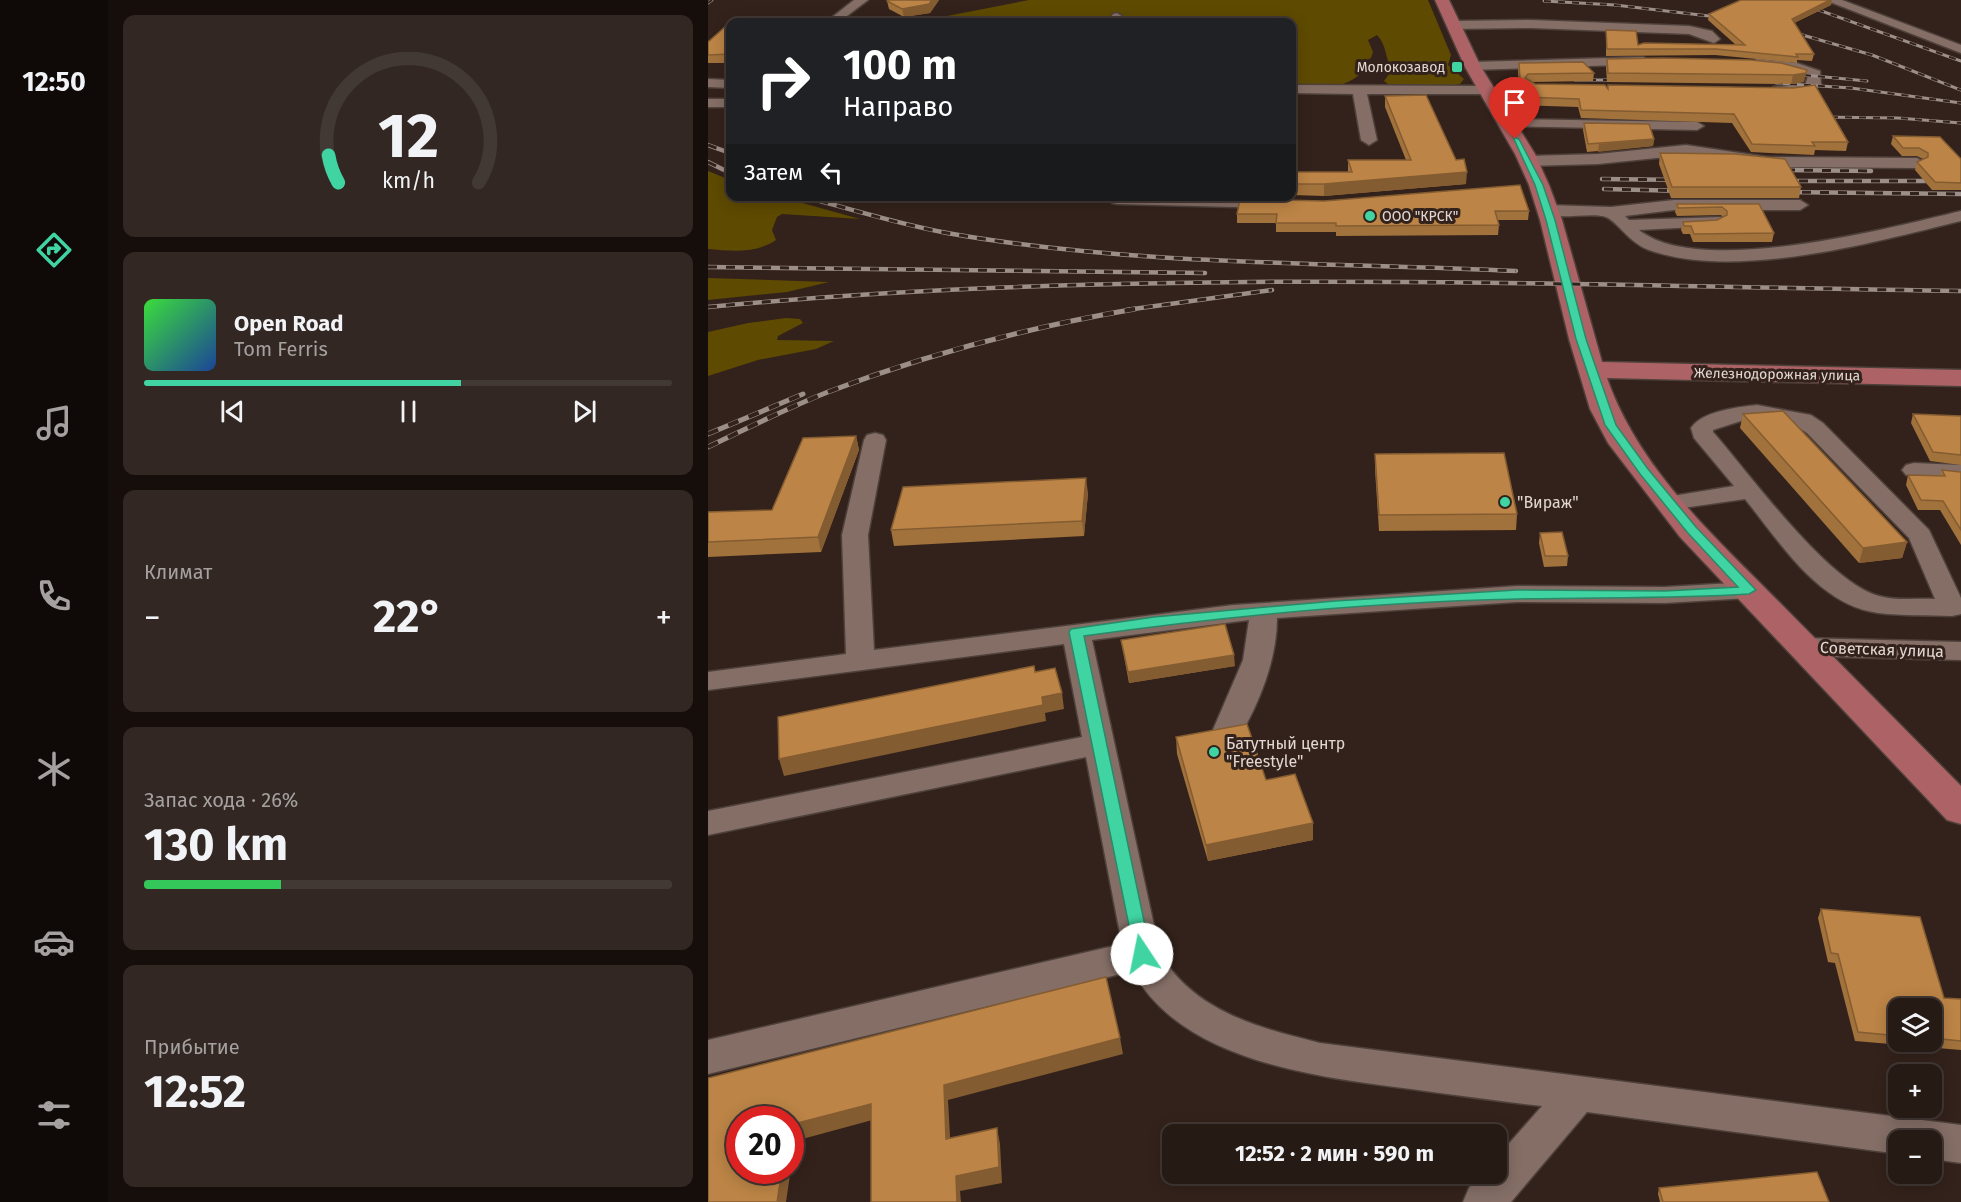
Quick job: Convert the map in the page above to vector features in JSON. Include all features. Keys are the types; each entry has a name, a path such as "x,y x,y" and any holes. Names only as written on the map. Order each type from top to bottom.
{"main road":[{"path":"1442,0 1472,66 1528,161 1533,186 1548,210 1571,305 1611,425 1669,502 1803,647 1961,810"},
{"name":"Железнодорожная улица","path":"1592,370 1961,378"}],"street":[{"path":"837,18 862,0"},
{"path":"1831,0 1944,44 1961,47"},
{"path":"1453,25 1531,24 1689,30 1708,34 1714,39"},
{"path":"1472,66 1656,61"},
{"path":"1746,63 1797,67 1810,70 1815,76 1814,85 1808,89 1767,90"},
{"path":"708,83 726,84"},
{"path":"1296,89 1485,90"},
{"path":"1359,90 1369,140"},
{"path":"708,103 726,103"},
{"path":"1506,123 1697,126"},
{"path":"1528,161 1598,159 1658,151 1686,150 1767,162 1917,163"},
{"path":"1202,201 1287,203"},
{"path":"1548,210 1611,212 1685,205 1800,206"},
{"path":"1611,212 1646,243 1665,249 1757,255 1820,249 1961,216"},
{"path":"1626,225 1713,221 1768,222"},
{"path":"1757,412 1803,420 1815,428 1920,535 1957,617 1878,605 1860,600 1817,570 1702,433 1702,428 1742,413 1757,412"},
{"path":"860,659 855,535 875,440"},
{"path":"1914,470 1961,472"},
{"path":"1669,502 1751,492"},
{"path":"708,681 860,659 1263,611 1517,594 1675,595 1749,590"},
{"path":"1227,732 1257,666 1263,643 1263,611"},
{"path":"1076,632 1101,744 1142,954 1160,985 1182,1005 1219,1028 1259,1044 1320,1060 1578,1095 1860,1128 1961,1144"},
{"name":"Советская улица","path":"1803,647 1961,651"},
{"path":"708,823 1101,744"},
{"path":"708,1057 1142,954"},
{"path":"1484,1202 1578,1095"}],"shaded area":[{"path":"1029,0 1428,0 1451,55 1448,65 1464,79 1460,84 1450,86 1388,84 1384,81 1392,70 1383,43 1377,35 1368,40 1373,52 1371,58 1363,62 1362,72 1347,83 1321,87 1296,85 1296,18 937,18"},
{"path":"708,171 726,178 726,201 795,201 860,219 782,214 777,217 772,230 776,240 760,248 752,250 708,249"},
{"path":"708,278 829,282 787,292 708,300"},
{"path":"786,318 800,319 803,323 778,336 777,340 834,341 816,349 758,360 708,376 708,332"}],"building":[{"path":"888,0 932,0 929,4 902,9"},
{"path":"1741,0 1830,0 1792,19 1814,54 1796,54 1798,57 1716,49 1607,49 1606,30 1636,31 1638,45 1644,43 1745,45 1709,14"},
{"path":"726,26 726,54 708,55 708,42"},
{"path":"1607,59 1751,60 1781,63 1807,70 1806,73 1793,75 1608,73"},
{"path":"1583,62 1594,73 1528,74 1525,78 1535,84 1605,85 1608,89 1608,85 1793,88 1815,85 1848,142 1812,142 1815,146 1752,144 1734,114 1581,110 1579,99 1521,97 1519,63"},
{"path":"1426,95 1456,160 1464,159 1467,172 1324,184 1296,184 1296,172 1352,172 1348,160 1411,160 1385,96"},
{"path":"1584,123 1649,124 1654,139 1588,144"},
{"path":"1893,136 1940,137 1961,159 1961,183 1935,182 1917,162 1928,157 1928,153 1919,148 1903,148"},
{"path":"1660,153 1735,154 1785,159 1801,187 1672,187"},
{"path":"1520,185 1529,211 1495,211 1499,225 1336,226 1336,223 1276,223 1277,214 1237,214 1240,201 1324,201"},
{"path":"1677,204 1759,204 1774,233 1694,234 1691,226 1684,226 1683,222 1717,220 1727,215 1727,211 1722,207 1678,208"},
{"path":"1783,411 1907,542 1863,548 1743,414"},
{"path":"1913,414 1961,416 1961,455 1933,452"},
{"path":"856,436 818,537 708,542 708,512 772,510 803,438"},
{"path":"1504,453 1517,514 1379,515 1375,454"},
{"path":"1942,470 1961,472 1961,530 1943,501 1921,500 1908,475 1945,476"},
{"path":"1086,478 1082,521 891,530 903,487"},
{"path":"1562,532 1568,556 1545,556 1540,533"},
{"path":"1225,624 1234,655 1128,672 1121,640"},
{"path":"1034,666 1035,672 1055,668 1062,693 1042,697 1043,705 779,759 778,717"},
{"path":"1247,724 1266,780 1295,774 1313,823 1206,845 1176,737"},
{"path":"1821,909 1920,917 1944,998 1961,999 1961,1041 1942,1039 1942,998 1888,998 1888,1035 1858,1032 1838,954 1831,953"},
{"path":"1106,977 1120,1038 944,1085 946,1139 997,1128 999,1167 956,1176 957,1202 871,1202 871,1104 804,1121 804,1106 726,1106 726,1184 780,1184 777,1202 708,1202 708,1078"},
{"path":"1817,1172 1829,1202 1663,1202 1659,1188"}],"railway":[{"path":"708,3 712,0"},
{"path":"1791,0 1961,61"},
{"path":"1544,1 1615,5 1726,18"},
{"path":"1785,30 1872,55 1961,90"},
{"path":"1804,75 1867,81"},
{"path":"1510,79 1536,79"},
{"path":"1575,80 1623,80"},
{"path":"1776,83 1851,88 1961,103"},
{"path":"1817,117 1898,118 1961,123"},
{"path":"708,145 726,152"},
{"path":"708,162 726,171"},
{"path":"1786,170 1871,171"},
{"path":"1602,179 1682,180"},
{"path":"1781,181 1961,181"},
{"path":"1604,189 1685,191"},
{"path":"1784,192 1961,194"},
{"path":"820,201 892,221 947,233 1088,252 1230,261 1516,271"},
{"path":"708,267 1205,273"},
{"path":"708,307 864,295 1021,287 1177,283 1491,283 1961,291"},
{"path":"1126,310 1272,290"},
{"path":"708,447 813,398 865,378 1018,333 1135,309"},
{"path":"708,434 803,394"}],"place":[{"name":"Молокозавод","path":"1457,67"},
{"name":"ООО \"КРСК\"","path":"1370,216"},
{"name":"\"Вираж\"","path":"1505,502"},
{"name":"Батутный центр \"Freestyle\"","path":"1214,752"}],"route":[{"path":"1142,954 1101,744 1076,632 1233,613 1335,605 1517,594 1665,595 1749,590 1691,530 1644,472 1611,425 1571,305 1551,220 1539,185 1525,154 1515,139"}]}
